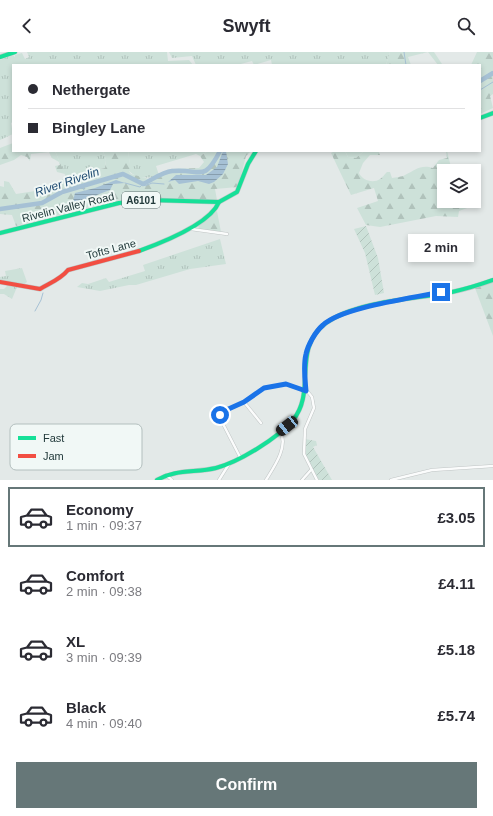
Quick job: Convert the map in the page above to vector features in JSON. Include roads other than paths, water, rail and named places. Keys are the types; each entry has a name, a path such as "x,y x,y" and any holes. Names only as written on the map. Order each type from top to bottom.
{"street":[{"path":"0,57 15,52"},
{"path":"481,118 493,114"},
{"name":"Rivelin Valley Road","path":"0,233 120,203 149,200 200,203 219,202 236,192 248,164 255,152"},
{"name":"Tofts Lane","path":"0,282 40,290 54,280 63,277 68,270 138,252 191,229 217,209 219,202"},
{"path":"191,229 227,234"},
{"path":"157,480 166,474 215,468 229,464 280,431 299,412 306,391 305,360 308,347 323,325 340,316 373,306 474,287 493,280"},
{"path":"240,457 220,416 224,411 244,402 261,389 283,384 306,391 310,395 314,406 307,424 304,442 304,457 317,480"},
{"path":"244,402 256,418 261,422"},
{"path":"266,480 282,449 283,437 280,431"},
{"path":"219,480 229,464"},
{"path":"391,480 432,470 493,466"},
{"path":"302,480 311,470"},
{"path":"166,474 172,480"}],"water":[{"path":"223,152 226,152 228,164 223,174 214,182 209,184 198,181 179,184 175,180 168,182 176,175 206,175 217,167"},
{"path":"116,180 125,183 113,184 110,190 73,204 70,202 73,201 75,193 95,188"}],"waterway":[{"path":"404,52 406,64"},
{"name":"River Rivelin","path":"481,80 493,73"},
{"path":"481,89 493,82"},
{"name":"River Rivelin","path":"0,209 42,203 62,192 123,174 143,184 161,174 172,171 205,171 209,168 219,152"},
{"name":"River Rivelin","path":"125,183 140,187 143,184 145,186 152,183 164,184"},
{"name":"River Rivelin","path":"82,185 84,190"},
{"path":"35,311 43,293"}]}
